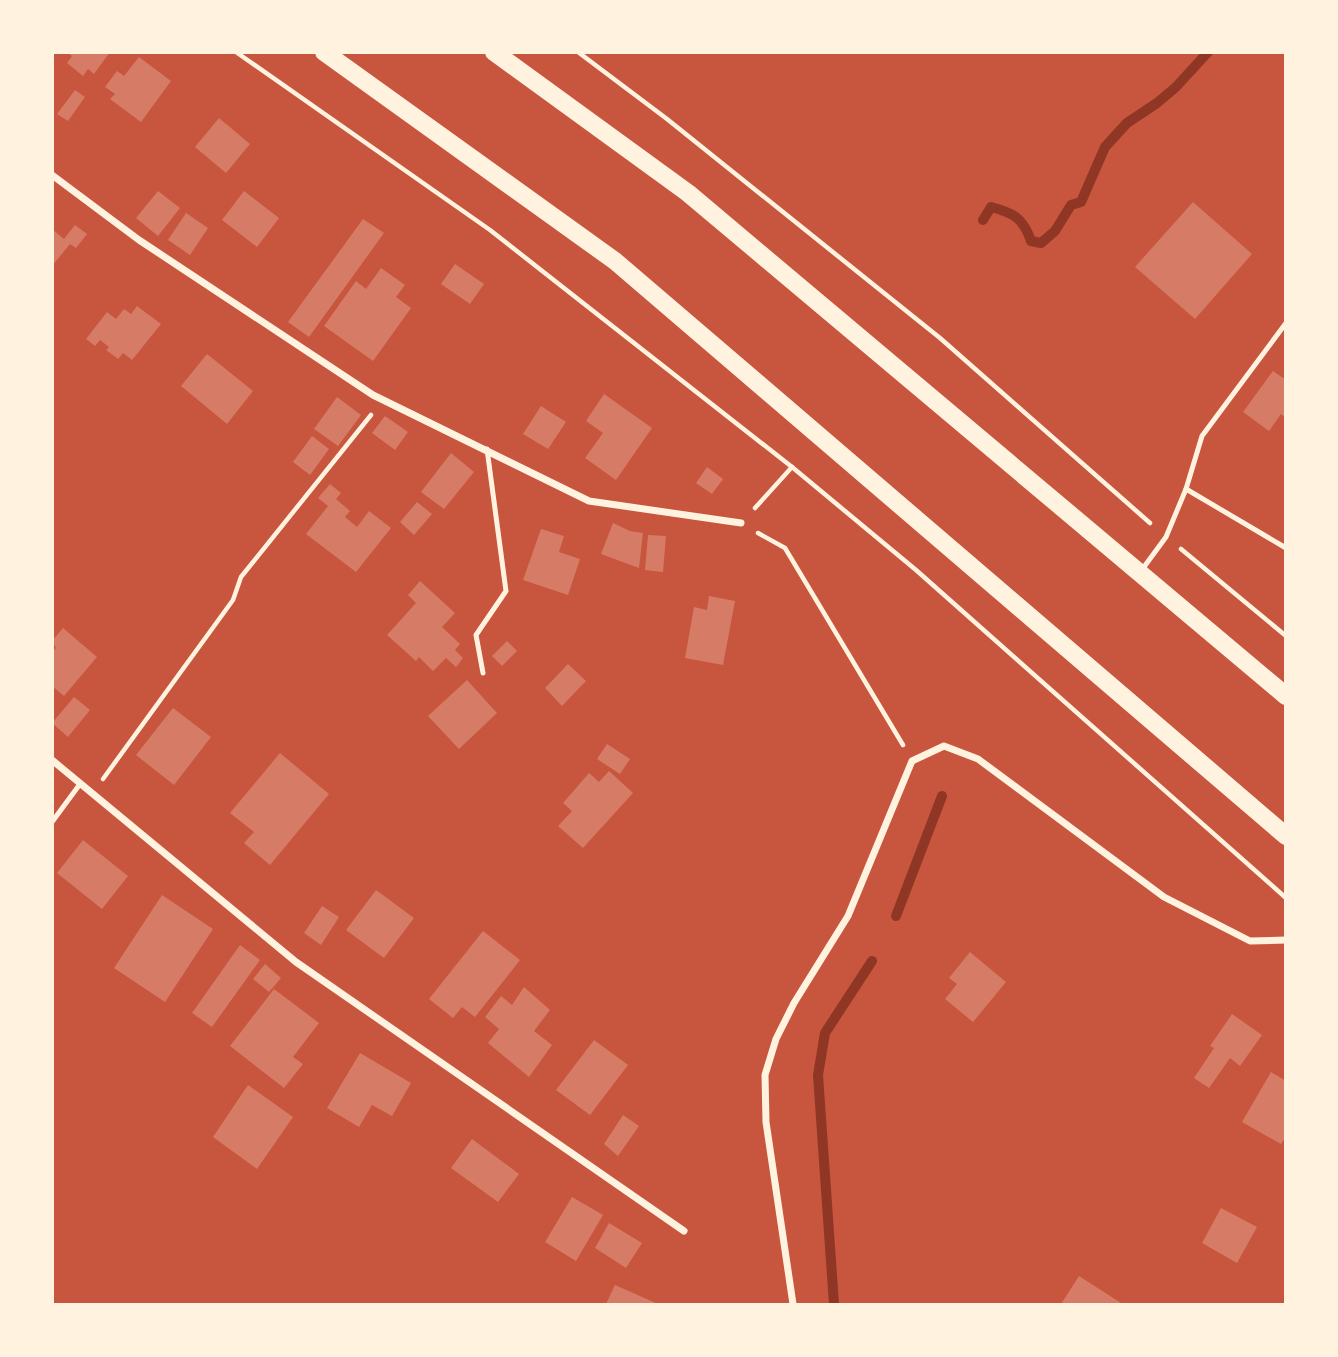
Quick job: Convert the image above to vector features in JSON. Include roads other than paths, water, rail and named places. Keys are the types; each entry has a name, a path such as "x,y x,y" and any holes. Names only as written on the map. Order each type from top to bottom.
{"main road":[{"path":"324,52 615,261 1286,836"},
{"path":"494,52 688,193 1286,696"}],"street":[{"path":"52,175 139,240 383,400 589,501 741,523"},
{"path":"793,1304 766,1122 765,1075 776,1039 794,1003 848,916 912,761 944,746 978,759 1164,897 1251,941 1286,940"},
{"path":"52,760 296,962 684,1231"}],"lane":[{"path":"1140,574 1166,537 1186,489 1202,436 1286,323"},
{"path":"483,673 476,635 506,591 486,449"},
{"path":"1186,489 1286,548"},
{"path":"52,822 80,784"}],"waterway":[{"path":"983,220 991,207 1006,212 1021,222 1031,241 1041,243 1055,231 1071,205 1081,202 1105,147 1127,123 1176,87 1208,52"},
{"path":"896,916 942,796"},
{"path":"834,1304 818,1075 825,1033 872,961"}]}
